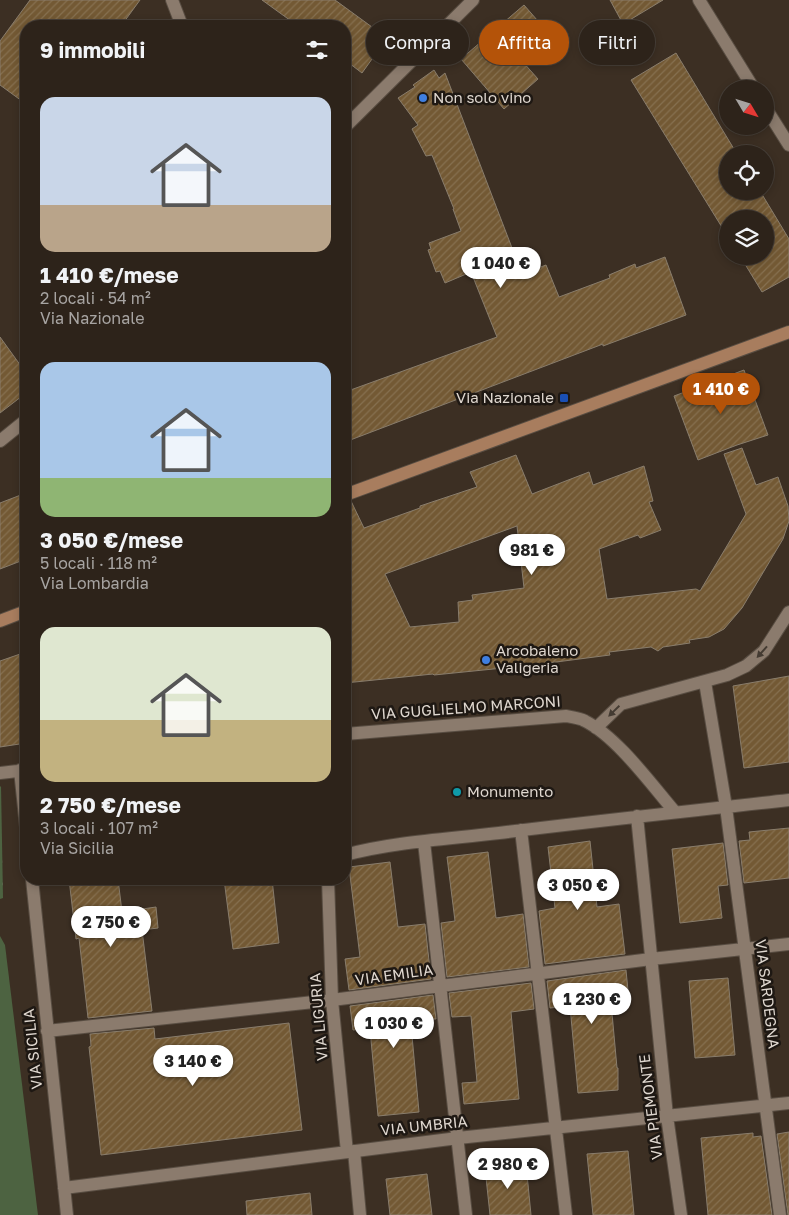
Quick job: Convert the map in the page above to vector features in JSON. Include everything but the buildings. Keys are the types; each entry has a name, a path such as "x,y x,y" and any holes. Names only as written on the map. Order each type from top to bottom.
{"street":[{"path":"172,0 180,20"},
{"path":"351,121 473,0"},
{"path":"698,0 748,80"},
{"path":"774,121 789,145"},
{"path":"351,493 789,332"},
{"path":"0,441 20,425"},
{"path":"596,728 621,704 705,682 738,671 764,651 789,612"},
{"path":"0,621 20,613"},
{"name":"VIA SARDEGNA","path":"705,682 726,807 780,1215"},
{"name":"VIA GUGLIELMO MARCONI","path":"351,734 566,716 584,720 622,750 676,812"},
{"path":"0,773 20,770"},
{"path":"351,854 424,842 521,830 789,800"},
{"name":"VIA PIEMONTE","path":"637,816 667,1116 680,1215"},
{"path":"521,830 566,1215"},
{"path":"424,842 466,1215"},
{"name":"VIA SICILIA","path":"33,885 67,1215"},
{"name":"VIA LIGURIA","path":"328,885 332,1000 360,1215"},
{"name":"VIA EMILIA","path":"47,1031 332,1000 651,959 789,944"},
{"name":"VIA UMBRIA","path":"64,1188 458,1138 789,1103"}],"green space":[{"path":"0,787 3,898 0,899"},
{"path":"0,936 5,945 38,1215 0,1215"}],"place":[{"name":"Non solo vino","path":"423,98"},
{"name":"Via Nazionale","path":"564,398"},
{"name":"Arcobaleno Valigeria","path":"486,660"},
{"name":"Monumento","path":"457,792"}]}
